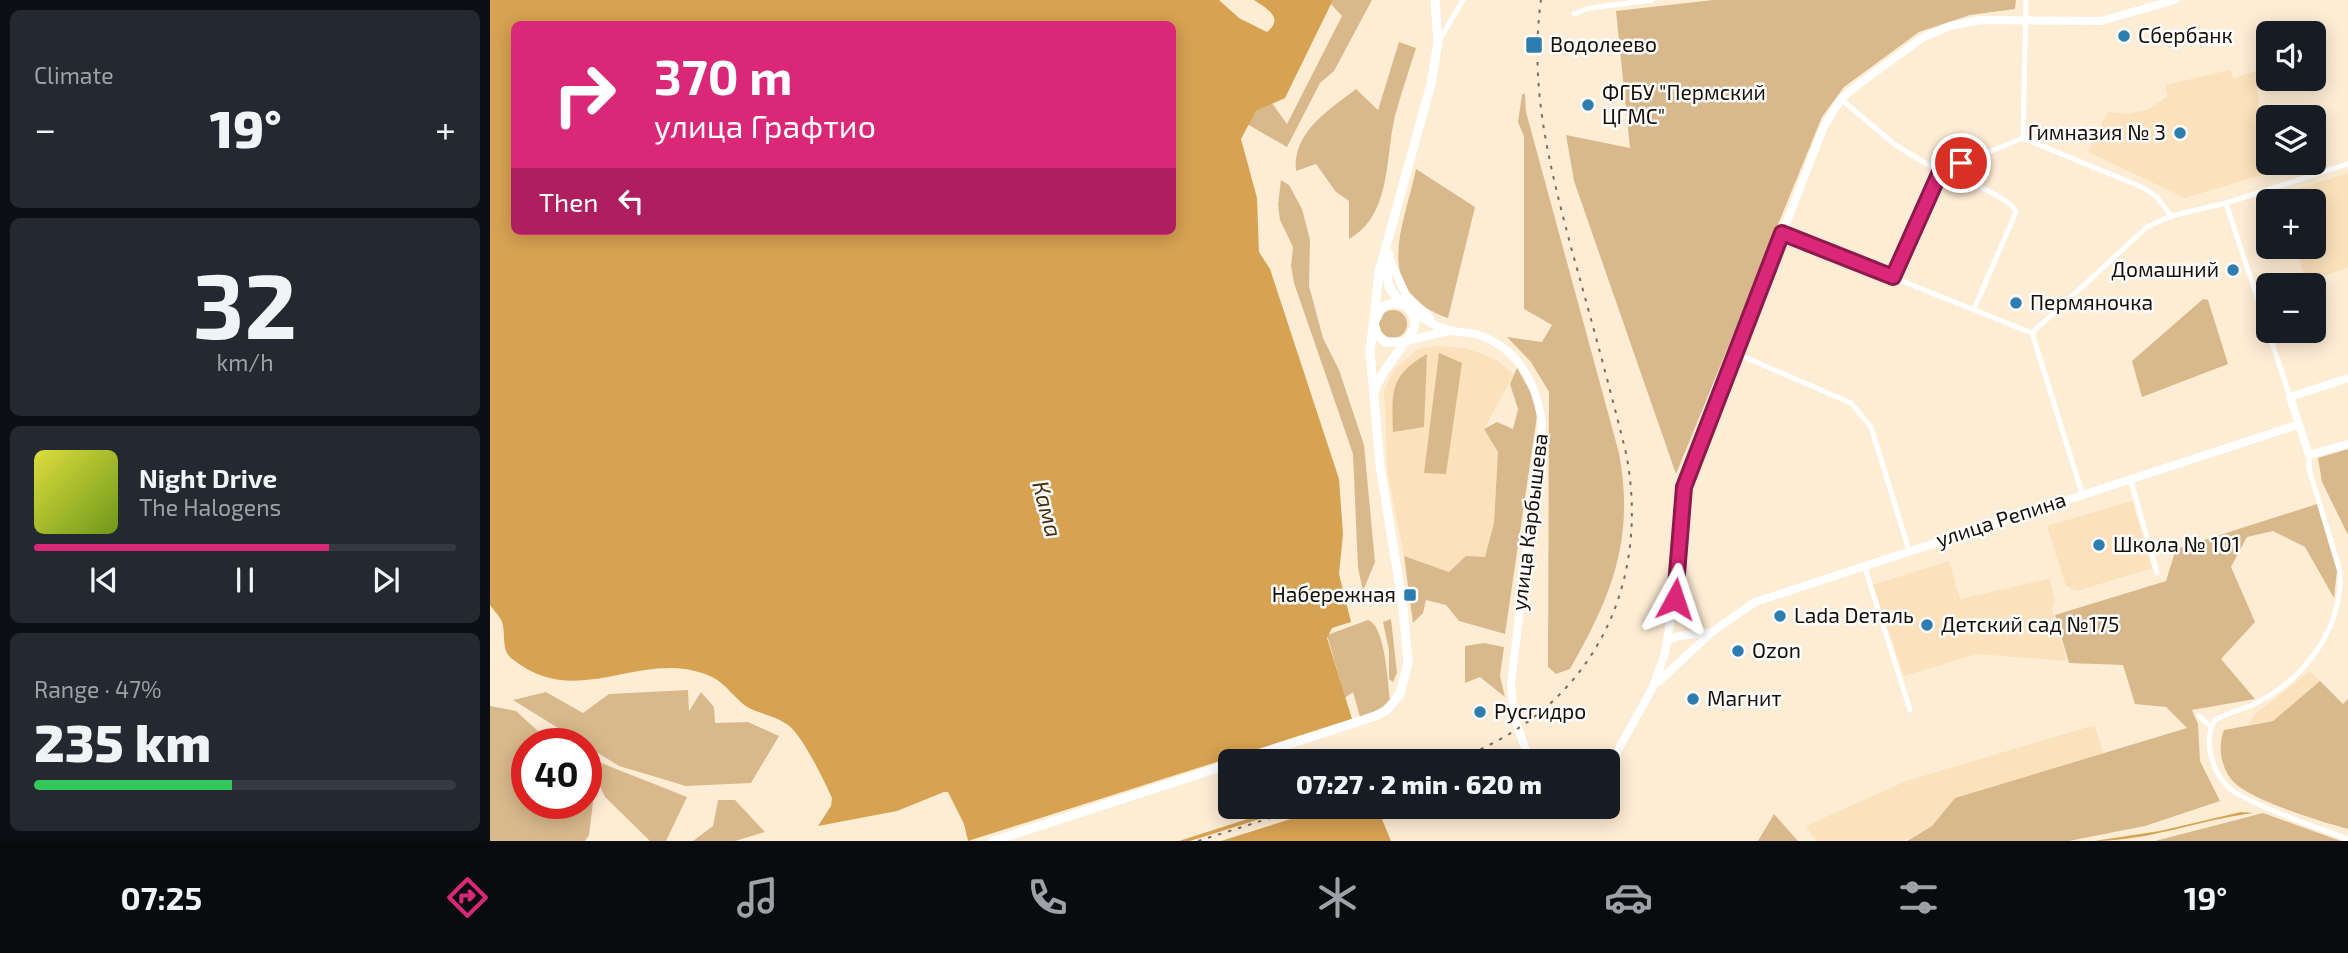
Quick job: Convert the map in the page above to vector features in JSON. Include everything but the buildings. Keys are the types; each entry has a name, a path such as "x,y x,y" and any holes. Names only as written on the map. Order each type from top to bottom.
{"main road":[{"path":"1275,749 1375,716 1393,703 1404,685 1408,663 1405,620 1373,401 1370,352 1377,280 1431,84 1438,42 1435,0"},
{"path":"1619,749 1653,687 1669,640 1684,487 1824,127 1842,99 1922,38 1950,26 1981,20 2101,21 2175,0"},
{"path":"1373,401 1381,375 1415,326 1414,317 1388,283 1390,239"},
{"path":"1390,239 1390,258 1406,295 1429,317 1451,331"},
{"path":"1403,342 1385,342 1377,334 1374,323 1377,312 1386,305 1396,303 1407,307"},
{"name":"улица Карбышева","path":"1407,307 1428,322 1451,331 1480,335 1503,346 1520,363 1539,396 1542,423 1512,675 1514,717 1524,749"},
{"name":"улица Карбышева","path":"1403,342 1424,335 1451,331"},
{"path":"2348,378 2290,397 2309,455 2348,444"},
{"name":"улица Репина","path":"1653,687 1680,657 1755,602 2082,493 2298,425"},
{"path":"1672,622 1686,635"},
{"path":"1669,640 1712,632"},
{"path":"1665,653 1680,657"},
{"path":"993,841 1218,768"}],"street":[{"path":"1438,42 1463,0"},
{"path":"1574,14 1603,5 1652,0"},
{"path":"2023,138 2026,0"},
{"path":"1842,99 1894,144 1940,172 2010,204 2016,212 1974,309"},
{"path":"1893,277 1940,172 2023,138 2144,188 2157,197 2171,216"},
{"path":"2032,333 2147,227 2171,216 2226,203 2348,164"},
{"path":"2226,203 2290,397"},
{"path":"1782,233 2032,333"},
{"path":"2032,333 2082,493"},
{"path":"1734,353 1852,403 1865,416 1871,427 1909,550"},
{"path":"2309,455 2309,469 2340,572 2341,583 2329,629 2308,663 2288,680 2258,702 2223,715 2211,727 2210,750 2216,771 2228,789 2348,839"},
{"path":"2130,478 2157,573"},
{"path":"1864,565 1910,710"},
{"path":"2199,716 2211,727"}],"shaded area":[{"path":"1333,0 1372,0 1334,71 1320,83 1287,147 1247,124 1256,111 1272,103 1287,124 1342,16 1331,4"},
{"path":"1713,0 2016,0 2015,9 1970,15 1919,32 1844,87 1822,117 1676,474 1574,181 1566,135 1630,148 1616,11"},
{"path":"1399,42 1416,48 1395,116 1380,200 1363,229 1349,239 1349,201 1336,192 1316,164 1296,171 1296,157 1306,133 1314,123 1356,89 1378,110"},
{"name":"Гимназия № 3","path":"2230,70 2233,78 2256,71 2259,105 2256,105 2256,175 2262,175 2185,198 2088,152 2108,112 2127,114 2147,110 2168,96 2165,85"},
{"path":"1525,93 1526,112 1619,453 1623,484 1622,539 1608,591 1570,669 1556,674 1548,667 1549,392 1531,362 1507,337 1542,342 1552,325 1524,309 1524,136 1518,122 1522,95"},
{"path":"1416,169 1475,207 1448,318 1424,306 1409,291 1401,275 1398,256 1400,236"},
{"path":"2348,173 2348,268 2326,275 2303,273 2299,259 2326,259 2326,189 2298,189"},
{"path":"1281,180 1289,185 1302,209 1310,240 1309,286 1323,338 1339,370 1364,445 1375,562 1363,591 1358,568 1353,454 1294,283 1291,266 1293,247 1280,220 1278,205"},
{"path":"2203,299 2208,300 2228,364 2142,397 2132,361"},
{"path":"1393,310 1403,314 1407,324 1403,334 1393,338 1383,334 1379,324 1383,314"},
{"path":"1435,346 1466,348 1495,359 1514,374 1484,429 1498,452 1494,523 1485,558 1466,557 1449,572 1404,556 1388,476 1384,390 1395,369 1418,349"},
{"path":"1439,353 1462,363 1446,474 1424,473"},
{"path":"1427,354 1424,427 1393,432 1395,386 1406,370"},
{"path":"1517,368 1531,393 1537,416 1505,634 1459,621 1446,605 1426,600 1423,613 1413,623 1404,556 1449,572 1466,556 1485,557 1494,523 1498,452 1484,429 1497,422 1513,429 1518,409 1510,384"},
{"path":"2348,449 2348,535 2322,482 2318,458"},
{"name":"Школа № 101","path":"2132,501 2152,568 2077,591 2066,586 2047,526"},
{"path":"2317,504 2337,571 2334,598 2305,547 2273,531 2247,537 2231,567 2255,622 2221,659 2255,699 2192,710 2198,724 2200,761 2220,801 2145,826 2069,841 1907,841 1932,826 1955,798 2187,728 2166,707 2135,704 2123,665 2069,663 2055,615 2166,581 2176,549"},
{"path":"1949,561 1960,599 2049,579 2055,599 2052,609 2067,661 1977,654 1904,676 1873,585"},
{"path":"1391,619 1397,673 1393,682 1389,679 1389,650 1383,622"},
{"path":"1368,620 1374,624 1382,643 1390,700 1379,710 1360,717 1353,692 1345,698 1327,635"},
{"path":"1484,643 1504,647 1500,676 1505,697 1480,677 1465,683 1465,646"},
{"path":"2310,671 2320,681 2273,721 2249,724 2254,715"},
{"path":"2320,681 2343,704 2348,699 2348,829 2290,811 2247,792 2232,780 2222,759 2224,730 2273,721"},
{"path":"688,690 689,711 701,692 714,707 715,723 748,722 779,736 751,783 686,786 619,766 602,755 602,728 558,728 513,700 546,692 583,713 609,694"},
{"path":"490,706 516,711 535,728 511,728 511,819 591,819 589,835 585,841 490,841"},
{"path":"2095,725 2103,753 1955,798 1932,826 1904,841 1816,841 1806,826 1906,781"},
{"path":"602,763 687,797 666,841 650,841 605,797 602,791"},
{"path":"718,800 735,800 765,832 735,841 693,841 713,826"},
{"path":"2263,813 2341,841 2155,841"},
{"path":"1774,814 1798,841 1758,841"}],"water":[{"name":"Кама","path":"490,0 1219,0 1239,18 1267,32 1272,27 1274,18 1254,0 1333,0 1285,98 1256,111 1241,139 1257,198 1259,252 1270,269 1339,479 1343,534 1339,574 1351,622 1332,628 1327,638 1352,719 1258,749 1218,749 1218,762 968,841 964,824 948,792 897,811 818,826 831,806 832,798 794,730 779,719 749,708 712,677 686,669 660,668 586,680 562,680 537,674 508,654 502,622 490,605"},
{"path":"2241,812 2253,813 2134,838 2094,841 2160,831"},
{"path":"1248,819 1382,819 1391,841 1179,841"}],"pier":[{"path":"1260,819 1291,819 1221,841 1190,841"}],"railway":[{"path":"1478,749 1498,740 1539,713 1573,680 1599,642 1618,599 1629,553 1632,504 1626,453 1563,216 1543,125 1538,63 1541,0"},
{"path":"1198,841 1267,819"}],"place":[{"name":"Сбербанк","path":"2124,36"},
{"name":"Водолеево","path":"1534,45"},
{"name":"ФГБУ \"Пермский ЦГМС\"","path":"1588,105"},
{"name":"Гимназия № 3","path":"2180,133"},
{"name":"Домашний","path":"2233,270"},
{"name":"Пермяночка","path":"2016,303"},
{"name":"Школа № 101","path":"2099,545"},
{"name":"Набережная","path":"1410,595"},
{"name":"Lada Dеталь","path":"1780,616"},
{"name":"Детский сад №175","path":"1927,625"},
{"name":"Ozon","path":"1738,651"},
{"name":"Магнит","path":"1693,699"},
{"name":"Русгидро","path":"1480,712"}],"route":[{"path":"1675,599 1684,487 1782,233 1893,277 1940,172 1961,163"}]}
